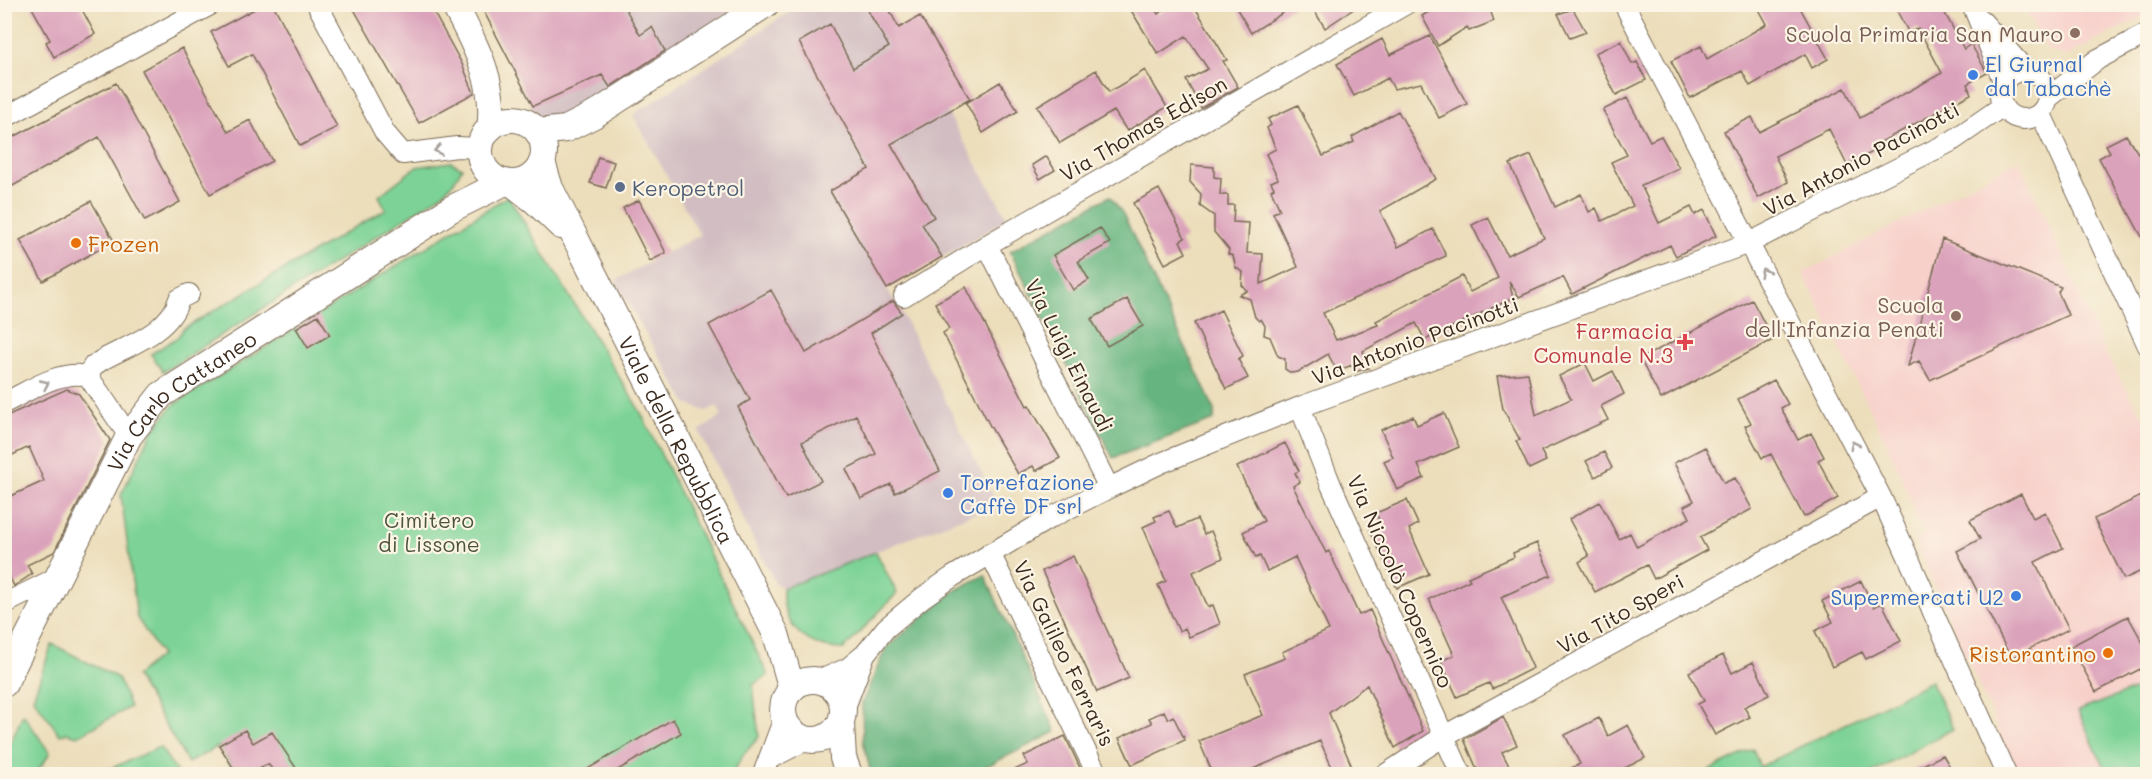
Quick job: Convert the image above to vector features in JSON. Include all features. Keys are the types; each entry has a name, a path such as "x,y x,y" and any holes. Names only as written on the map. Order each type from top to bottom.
{"street":[{"path":"4,118 212,4"},
{"path":"317,4 385,133 398,150 403,154 484,146"},
{"path":"454,4 472,40 489,88 492,106 484,146"},
{"path":"538,143 594,115 766,4"},
{"name":"Via Thomas Edison","path":"904,296 987,245 1406,4"},
{"path":"1624,4 1881,497 2006,774"},
{"path":"1975,11 2032,74 2045,83 2045,106 2148,346"},
{"path":"1975,11 2004,83"},
{"path":"2098,59 2032,74 2015,73 2004,83 2000,96 2002,106 2017,118 2027,119 2098,59 2148,33"},
{"name":"Viale della Repubblica","path":"472,40 538,143 550,188 776,634 792,689"},
{"name":"Via Antonio Pacinotti","path":"818,681 848,668 866,654 886,628 922,598 990,553 1109,488 1161,463 1299,406 1749,243 1952,141 2002,106"},
{"path":"484,146 500,121 512,120 538,143"},
{"path":"508,183 527,180 536,172 538,143"},
{"name":"Viale della Repubblica","path":"484,146 489,173 508,183 543,208 579,246"},
{"name":"Via Carlo Cattaneo","path":"451,209 467,190 484,146"},
{"name":"Via Carlo Cattaneo","path":"5,679 129,436 161,395 184,378 451,209 508,183"},
{"name":"Via Luigi Einaudi","path":"987,245 1109,488"},
{"path":"88,376 93,366 102,360 165,325 176,312 179,299 189,294"},
{"path":"4,403 64,375 88,376 129,436"},
{"name":"Via Niccolò Copernico","path":"1299,406 1344,516 1461,774"},
{"name":"Via Tito Speri","path":"1386,774 1444,736 1881,497"},
{"name":"Via Galileo Ferraris","path":"990,553 1097,774"},
{"path":"4,604 58,577"},
{"name":"Viale della Repubblica","path":"776,634 818,681 834,688 842,700 843,758 849,774"},
{"name":"Via Antonio Pacinotti","path":"842,717 866,654"},
{"path":"767,766 784,718 783,708 792,689 804,681 818,681"},
{"path":"767,766 807,740 826,738 842,717"},
{"name":"Viale della Repubblica","path":"784,718 789,728 849,774"}],"shaded area":[{"path":"480,5 741,5 610,88 581,101 576,109 559,119 538,119"},
{"path":"800,5 886,5 1008,219 887,289 902,313 997,504 783,588 775,583 699,431 722,416 717,406 706,411 687,404 615,281 700,235 633,115"},
{"name":"Scuola Primaria San Mauro","path":"2023,5 2147,5 2147,14 2067,56 2048,51"},
{"path":"2019,160 2108,358 2147,423 2147,685 2078,711 2107,774 2018,774 1914,539 1924,536 1895,461 1803,273"}],"green space":[{"path":"451,162 462,168 453,183 440,196 163,372 151,354 178,337 183,329 386,209 379,196 416,167"},
{"name":"Cimitero di Lissone","path":"508,196 640,411 768,675 753,685 759,737 744,754 732,774 237,774 219,746 188,763 136,676 161,655 137,618 121,495 152,432 173,405"},
{"path":"1110,196 1123,214 1215,411 1214,420 1113,458 1010,251"},
{"path":"876,552 897,593 844,649 819,645 799,633 786,614 783,588"},
{"path":"985,575 1056,732 971,774 871,774 863,740 862,703 886,648 956,590"},
{"path":"52,644 118,678 130,707 78,736 67,733 60,735 33,698"},
{"path":"1931,681 1953,729 1870,774 1702,774 1753,749 1760,767"},
{"path":"2147,685 2147,774 2107,774 2078,711"},
{"path":"23,714 50,753 41,767 32,773 5,774 5,756"},
{"path":"160,747 178,774 98,774"}],"building":[{"path":"30,4 79,4 95,34 54,57 46,42 50,40"},
{"path":"264,4 273,4 337,127 300,146 252,54 229,66 211,32"},
{"path":"351,4 429,4 462,64 474,93 419,123"},
{"path":"480,4 623,4 640,35 652,27 665,51 610,87 602,75 533,106"},
{"path":"864,4 886,4 899,28 920,16 970,99 891,144 934,217 922,224 942,257 887,289 830,191 869,169 799,42 830,24 853,68 889,47"},
{"path":"1127,4 1152,4 1158,14 1174,4 1193,4 1227,60 1223,61 1238,87 1201,108 1186,80 1208,69 1186,36 1158,54"},
{"path":"1234,4 1297,4 1251,33"},
{"path":"1310,4 1361,4 1325,28"},
{"path":"1441,4 1488,4 1494,21 1469,31 1467,27 1438,46 1422,16"},
{"path":"1756,4 1798,4 1828,59 1812,68 1805,54 1750,86 1742,71 1690,98 1671,61 1701,46 1707,59 1767,24"},
{"path":"1893,4 1940,4 1964,49 1971,44 1987,73 1967,84 1971,94 1875,145 1877,150 1847,165 1829,129 1775,156 1788,182 1758,198 1724,131 1752,117 1759,132 1845,88 1860,118 1942,73 1918,28 1909,33"},
{"path":"1573,9 1586,32 1570,38 1558,14"},
{"path":"1430,36 1467,104 1439,118 1421,83 1394,89 1388,78 1354,96 1337,64 1382,39 1390,55"},
{"path":"1621,41 1632,64 1637,62 1646,80 1616,95 1595,53"},
{"path":"182,48 228,132 250,120 272,161 210,194 142,70"},
{"path":"1096,70 1109,92 1145,70 1167,107 1127,131 1114,111 1060,143 1037,106"},
{"path":"1000,82 1018,111 983,133 966,103"},
{"path":"116,83 180,202 145,221 99,137 4,191 4,142"},
{"path":"1627,98 1650,141 1661,136 1679,168 1641,185 1659,223 1691,207 1695,215 1704,210 1716,236 1676,256 1670,245 1572,294 1563,277 1519,297 1509,281 1513,298 1425,340 1416,323 1363,351 1369,368 1354,372 1352,365 1337,371 1328,354 1298,372 1291,373 1285,369 1285,359 1278,356 1270,337 1264,335 1265,326 1261,319 1259,321 1255,317 1250,299 1239,295 1247,291 1242,285 1243,272 1236,268 1233,256 1228,254 1229,250 1214,232 1214,216 1200,206 1201,194 1190,182 1191,165 1214,167 1214,177 1221,178 1220,195 1228,195 1228,205 1234,205 1233,222 1249,223 1247,253 1263,254 1261,284 1298,267 1273,213 1280,210 1271,190 1274,188 1271,182 1278,179 1266,154 1276,149 1267,128 1271,125 1268,119 1298,105 1323,156 1354,142 1352,137 1398,111 1436,179 1380,211 1398,247 1433,229 1446,256 1323,313 1336,340 1378,325 1376,321 1462,276 1470,292 1498,278 1472,225 1488,217 1507,255 1544,238 1510,164 1531,155 1555,207 1581,194 1589,212 1596,208 1602,221 1633,206 1611,162 1627,155 1603,110"},
{"path":"2126,135 2148,168 2148,248 2099,158 2110,152 2106,145"},
{"path":"1046,156 1055,170 1040,179 1032,165"},
{"path":"598,157 614,162 606,188 590,183"},
{"path":"1159,189 1185,238 1180,241 1186,253 1165,264 1133,203"},
{"path":"639,200 666,253 650,261 623,208"},
{"path":"91,201 114,241 43,281 20,240"},
{"path":"1100,228 1110,243 1078,261 1089,280 1073,290 1053,255"},
{"path":"1942,239 2061,287 2058,292 2068,315 1930,380 1919,361 1908,366"},
{"path":"966,287 1027,406 1029,405 1060,458 1036,471 1033,466 1018,474 990,426 943,333 949,329 935,303"},
{"path":"771,290 806,353 893,301 902,313 871,333 940,471 895,493 891,484 861,499 846,469 876,454 856,415 802,442 821,481 786,498 738,407 750,400 709,325"},
{"path":"1127,299 1143,326 1107,346 1091,319"},
{"path":"1752,300 1773,340 1661,399 1640,359"},
{"path":"1221,310 1243,356 1238,359 1248,378 1226,389 1194,323"},
{"path":"318,315 330,335 308,348 296,328"},
{"path":"1585,363 1594,381 1613,371 1624,394 1601,406 1608,420 1541,451 1546,461 1529,469 1516,441 1520,440 1503,409 1497,376 1528,373 1536,415 1571,399 1559,376"},
{"path":"1774,380 1788,404 1781,408 1798,440 1811,433 1824,457 1818,460 1838,498 1804,517 1771,454 1762,458 1745,426 1751,423 1738,399"},
{"path":"67,389 79,394 110,440 54,552 27,565 32,574 14,586 4,566 4,499 44,481 29,447 4,459 4,417"},
{"path":"1444,413 1459,447 1418,465 1424,478 1397,490 1384,461 1393,457 1381,430 1413,416 1417,425"},
{"path":"1285,443 1299,471 1295,473 1300,482 1293,486 1326,553 1329,551 1359,615 1370,610 1423,731 1395,748 1367,685 1329,713 1355,774 1335,774 1320,741 1241,774 1213,774 1199,741 1263,715 1245,674 1285,658 1282,652 1329,630 1295,557 1267,571 1260,556 1256,558 1243,532 1264,521 1237,467"},
{"path":"1705,447 1724,483 1735,478 1752,509 1700,537 1707,550 1654,579 1647,565 1595,592 1579,562 1589,556 1569,519 1600,502 1619,539 1630,533 1637,547 1690,518 1684,506 1694,501 1674,463"},
{"path":"1604,452 1612,468 1595,477 1586,461"},
{"name":"Supermercati U2","path":"2021,494 2033,518 2045,512 2063,548 2035,562 2069,629 2011,658 1957,551 1980,539 1970,520"},
{"path":"2141,496 2148,509 2148,568 2124,579 2094,519"},
{"path":"1407,500 1418,524 1409,529 1429,574 1397,588 1370,530 1381,525 1376,513"},
{"path":"1169,511 1177,528 1197,519 1204,534 1211,531 1223,558 1193,572 1208,607 1213,605 1220,624 1189,637 1185,628 1179,631 1158,585 1166,581 1143,527 1156,521 1154,517"},
{"path":"1537,543 1551,575 1501,597 1533,668 1492,689 1489,683 1457,697 1441,661 1454,655 1429,599 1470,580 1468,577 1514,557 1513,553"},
{"path":"1073,556 1129,678 1097,692 1042,571"},
{"path":"1861,581 1874,607 1882,603 1901,641 1866,659 1862,652 1832,667 1815,631 1833,622 1822,601"},
{"path":"2128,616 2148,652 2148,665 2096,692 2071,646"},
{"path":"1723,655 1732,673 1753,662 1769,695 1744,707 1750,717 1715,735 1698,704 1704,701 1689,672"},
{"path":"1164,711 1168,719 1173,716 1185,740 1132,765 1119,738 1152,723 1149,718"},
{"path":"1503,717 1517,745 1502,752 1513,774 1479,774 1464,739"},
{"path":"1599,718 1608,736 1628,725 1645,758 1613,774 1559,774 1580,764 1565,735"},
{"path":"673,719 681,733 611,774 579,774"},
{"path":"245,730 253,743 272,732 300,774 276,774 268,764 251,774 237,774 219,745"},
{"path":"1065,736 1083,774 1005,774 1028,764 1024,756"},
{"path":"1943,755 1954,774 1905,774"}],"place":[{"name":"Scuola Primaria San Mauro","path":"2075,33"},
{"name":"El Giurnal dal Tabachè","path":"1973,75"},
{"name":"Keropetrol","path":"620,187"},
{"name":"Frozen","path":"76,243"},
{"name":"Scuola dell'Infanzia Penati","path":"1956,316"},
{"name":"Farmacia Comunale N.3","path":"1685,342"},
{"name":"Torrefazione Caffè DF srl","path":"948,493"},
{"name":"Supermercati U2","path":"2016,596"},
{"name":"Ristorantino","path":"2108,653"}]}
